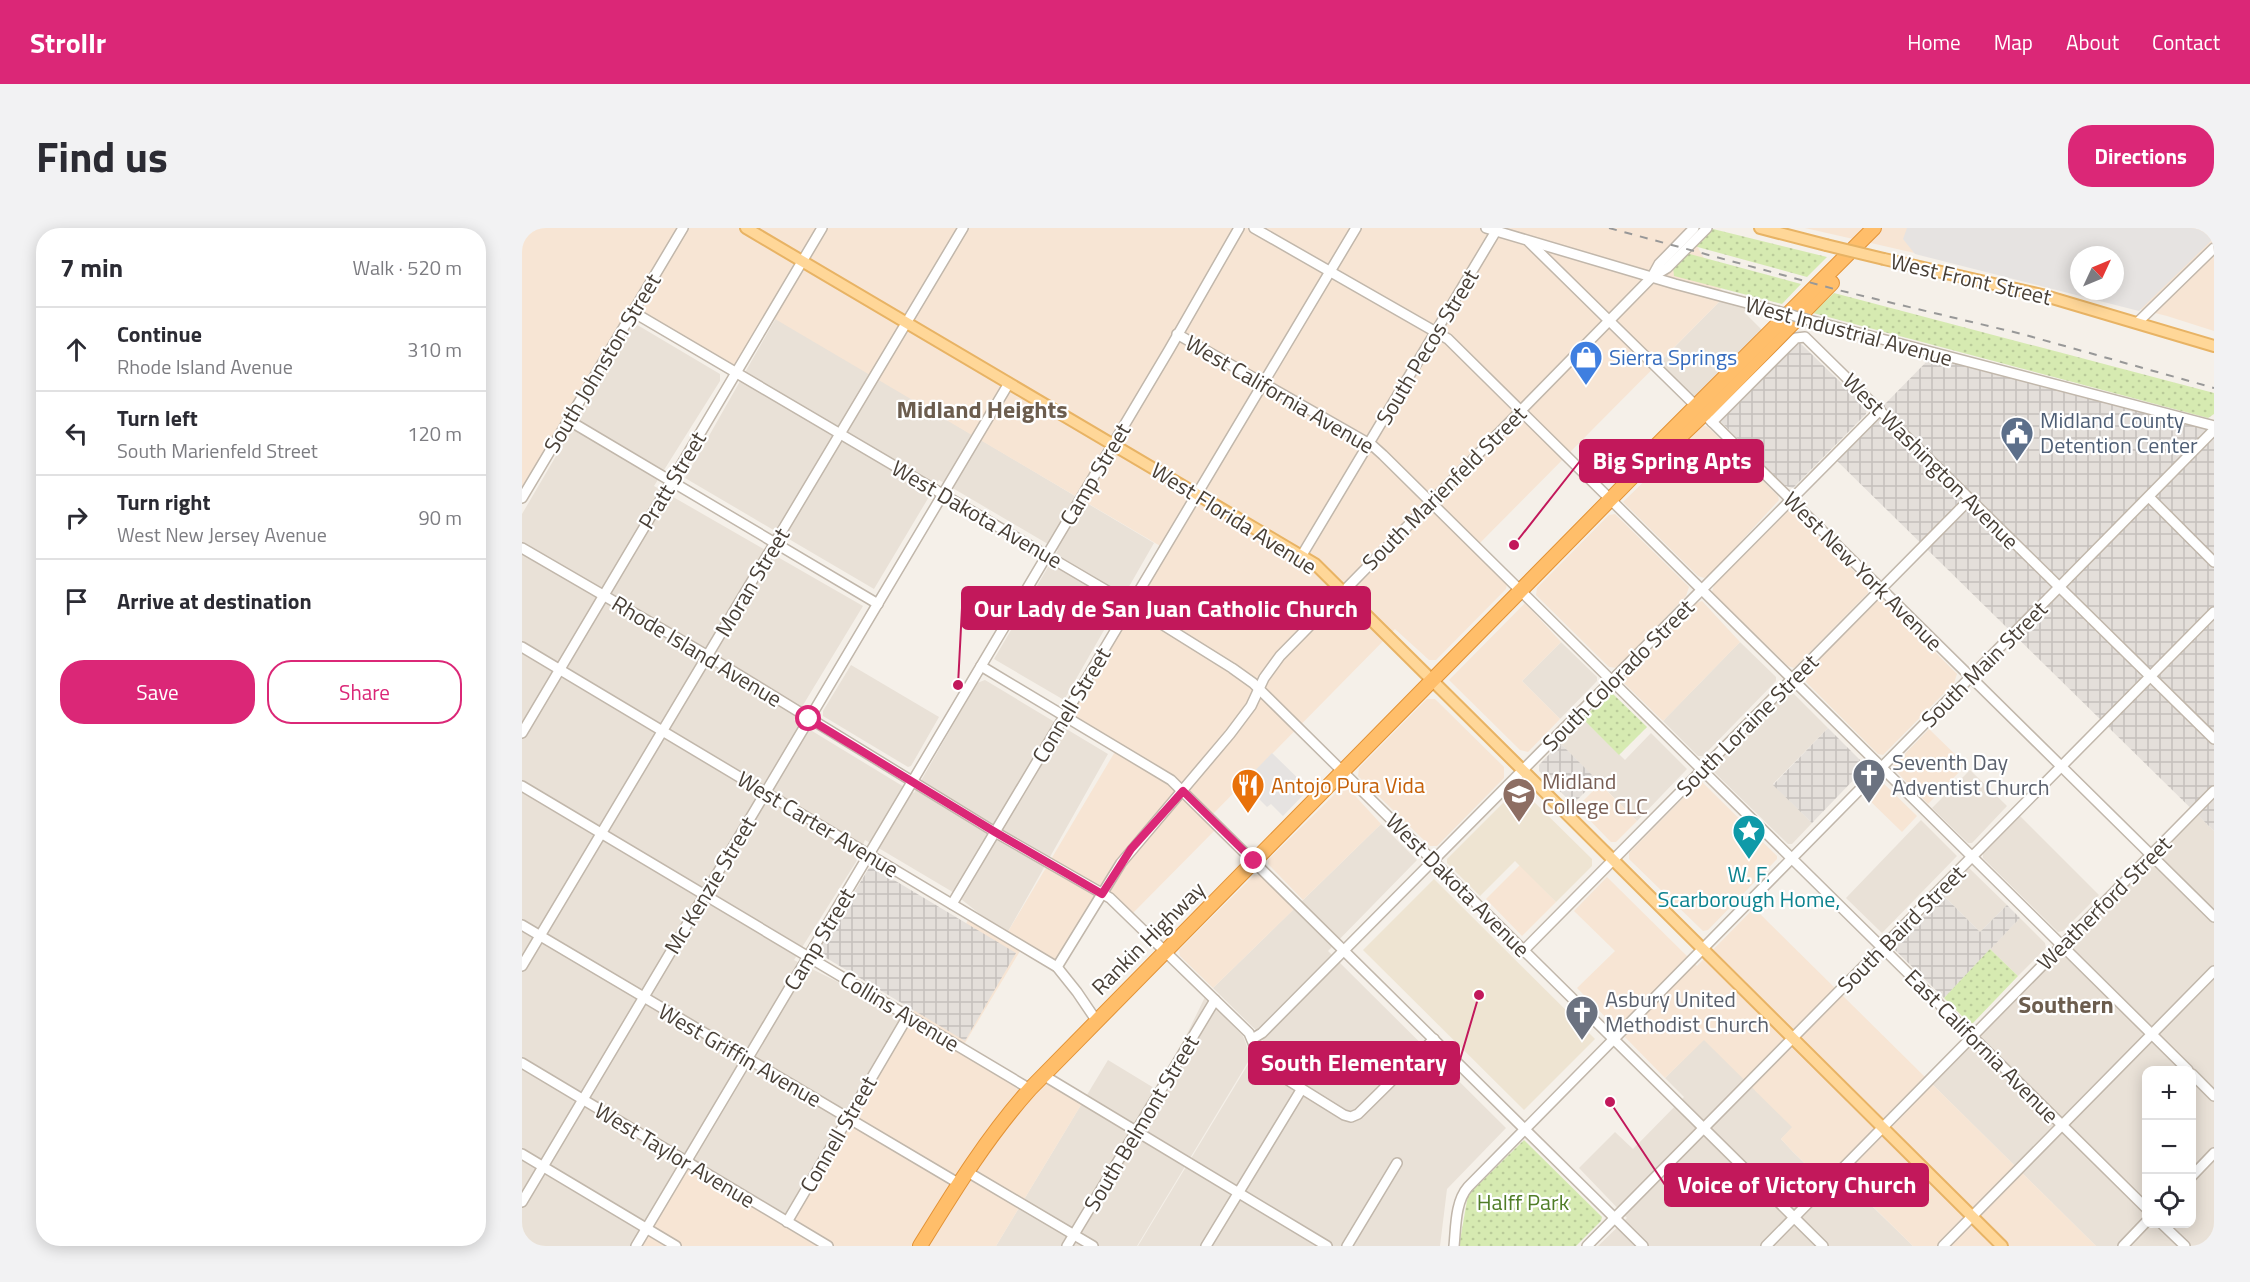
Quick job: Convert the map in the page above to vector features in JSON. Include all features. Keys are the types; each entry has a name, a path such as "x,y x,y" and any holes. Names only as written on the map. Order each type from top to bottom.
{"highway":[{"path":"1704,414 1874,228"},
{"path":"1704,414 1886,228"},
{"name":"Rankin Highway","path":"920,1246 962,1177 1006,1116 1043,1075 1649,460 1661,455 1704,414"}],"main road":[{"name":"West Florida Avenue","path":"746,228 1315,564 2002,1246"},
{"name":"West Front Street","path":"1760,228 2042,295 2214,346"}],"street":[{"name":"South Johnston Street","path":"522,498 683,228"},
{"name":"Pratt Street","path":"522,733 822,228"},
{"name":"Moran Street","path":"522,966 963,228"},
{"name":"Camp Street","path":"636,1246 870,855 1239,228"},
{"path":"1254,228 1448,339 2183,1066"},
{"name":"Connell Street","path":"952,904 1356,228"},
{"name":"West Industrial Avenue","path":"1486,228 1652,278 2214,428"},
{"name":"South Marienfeld Street","path":"1652,278 1659,264 1694,228"},
{"name":"South Marienfeld Street","path":"1057,967 1131,849 1183,791 1246,713 1275,662 1342,591 1609,321 1707,228"},
{"name":"South Pecos Street","path":"1302,555 1496,231"},
{"name":"West New York Avenue","path":"1527,239 2214,917"},
{"path":"2138,322 2214,248"},
{"name":"West Dakota Avenue","path":"633,312 1131,605 1232,668 1259,689 1823,1246"},
{"name":"West California Avenue","path":"1177,334 1369,444 1383,455 1792,859"},
{"name":"West Washington Avenue","path":"1704,414 1796,338 1800,336 1806,338 2214,740"},
{"name":"Mc Kenzie Street","path":"522,1202 1010,383"},
{"name":"South Colorado Street","path":"1252,1039 1260,1035 1880,410"},
{"path":"568,420 878,604"},
{"name":"South Main Street","path":"1454,1246 1463,1192 2149,497 2214,428"},
{"path":"2149,497 2214,562"},
{"name":"South Loraine Street","path":"1524,950 1970,499"},
{"name":"Rhode Island Avenue","path":"522,548 708,656 912,782 1116,903 1252,1039 1262,1064 1344,1115 1353,1116 1434,1039"},
{"name":"South Baird Street","path":"1587,1246 2214,612"},
{"name":"West Carter Avenue","path":"522,647 1057,967 1096,1020"},
{"path":"981,666 1171,780 1643,1246"},
{"name":"Collins Avenue","path":"522,786 1030,1089"},
{"name":"Weatherford Street","path":"1766,1246 2214,791"},
{"name":"East California Avenue","path":"1792,859 2142,1204"},
{"name":"West Griffin Avenue","path":"522,925 848,1119 1093,1246"},
{"path":"1943,1246 2214,971"},
{"name":"South Belmont Street","path":"1067,1246 1215,1000"},
{"name":"Connell Street","path":"787,1222 908,1016"},
{"name":"West Taylor Avenue","path":"522,1063 828,1246"},
{"path":"1043,1075 1327,1246"},
{"path":"2196,1078 2214,1096"},
{"path":"1206,1246 1301,1090"},
{"path":"2194,1174 2214,1153"},
{"path":"522,1154 676,1246"},
{"path":"1347,1246 1397,1163"},
{"path":"2123,1246 2142,1226"},
{"path":"2166,1228 2185,1246"}],"shaded area":[{"path":"522,228 1687,228 1725,296 1473,550 1507,584 1506,589 1436,660 1429,660 1395,629 1211,816 1220,825 1131,915 1105,889 1059,966 1023,946 962,1048 1032,1090 1045,1077 1084,1100 996,1246 635,1246 685,1163 788,1224 971,915 1006,935 1116,750 1064,719 1167,550 770,316 735,374 631,313 522,497"},
{"path":"1805,228 2214,228 2214,331 2167,316 2103,300 2124,300 2124,246 2070,246 2070,292"},
{"path":"1907,228 2214,228 2214,238 2139,311 2096,300 2124,300 2124,246 2070,246 2070,293 1915,254 1903,239"},
{"path":"1725,296 1752,303 1744,312 1774,342 1704,414 1656,366"},
{"path":"776,318 1154,543 1064,700 994,659 1058,550 939,480 874,589 685,478"},
{"path":"634,323 720,374 720,381 654,486 863,606 794,720 914,793 977,683 985,680 1108,754 1006,935 951,891 865,840 856,862 794,960 910,1018 788,1224 635,1246 522,1246 522,514"},
{"path":"1798,341 1867,408 1866,414 1793,488 1785,486 1719,420"},
{"path":"1936,352 2214,426 2214,831 1833,457"},
{"path":"1702,425 1708,427 1778,496 1779,500 1710,575 1704,578 1698,576 1623,502"},
{"path":"1788,511 1793,512 1869,586 1868,593 1794,668 1788,666 1712,592 1714,585"},
{"path":"1615,514 1689,587 1686,596 1617,668 1609,667 1536,595 1537,588 1609,515"},
{"path":"1876,599 1882,599 1957,674 1954,683 1883,755 1878,754 1803,679 1805,674"},
{"path":"1702,601 1740,642 1663,721 1624,683 1624,676 1696,603"},
{"path":"1525,603 1561,642 1522,681 1560,719 1528,752 1520,750 1449,680"},
{"path":"1561,642 1597,677 1597,681 1560,719 1522,681"},
{"path":"1740,642 1776,677 1776,681 1703,756 1698,756 1663,721"},
{"path":"851,665 939,717 911,766 908,767 823,716 823,711"},
{"path":"1787,691 1791,691 1828,728 1773,784 1812,823 1792,844 1788,844 1713,771 1714,766"},
{"path":"1427,699 1435,699 1504,767 1504,778 1437,846 1430,846 1358,776 1359,768"},
{"path":"1583,719 1625,760 1651,733 1687,769 1637,821 1560,743"},
{"path":"1828,728 1865,765 1864,769 1812,823 1773,785"},
{"path":"1929,729 1966,765 1928,804 1892,767"},
{"path":"1560,743 1597,780 1573,804 1539,771 1539,765"},
{"path":"1272,753 1309,789 1283,816 1271,804 1267,807 1243,783"},
{"path":"1970,770 2007,806 1972,843 1968,843 1932,808"},
{"path":"1880,780 1917,816 1902,832 1865,796"},
{"path":"1702,782 1777,856 1777,859 1708,930 1703,931 1629,859 1629,853 1698,783"},
{"path":"1600,784 1637,821 1616,842 1611,842 1577,807"},
{"name":"Midland College CLC","path":"1519,787 1592,859 1592,866 1556,902 1515,861 1480,896 1447,863 1447,859"},
{"path":"1341,788 1348,788 1381,824 1303,900 1268,864 1268,860"},
{"path":"2194,811 2214,831 2214,1242 2210,1246 2096,1246 1928,1080"},
{"path":"2020,816 2099,895 2063,931 2058,932 1983,858 1983,853"},
{"path":"1921,820 1957,856 1882,933 1846,898"},
{"path":"1381,824 1417,860 1328,951 1506,1128 1447,1189 1440,1246 1138,1246 1264,1038 1213,988"},
{"path":"1520,865 1556,902 1522,936 1486,899"},
{"path":"869,868 874,868 1016,953 965,1041 823,956 820,948"},
{"path":"1969,868 2007,905 1980,932 1943,895"},
{"path":"1254,875 1260,875 1294,909 1213,988 1180,956 1179,950"},
{"path":"1607,877 1697,966 1754,908 2096,1246 1913,1246 1839,1173 1827,1184 1793,1152 1781,1139 1792,1127 1704,1040 1665,1078 1577,988 1615,951 1574,911"},
{"path":"1434,879 1595,1039 1524,1110 1363,950"},
{"path":"1943,895 1980,932 2007,905 2020,918 1944,998 1893,946"},
{"path":"2020,918 2045,943 2046,948 2018,976 1990,949"},
{"path":"1205,997 1243,1036 1251,1057 1137,1246 996,1246 1108,1060 1159,1091"},
{"path":"1704,1039 1793,1127 1781,1139 1793,1152 1826,1184 1838,1173 1913,1246 1598,1246 1627,1218 1579,1168 1615,1132 1633,1149 1684,1097 1665,1078"}],"green space":[{"path":"1713,229 1827,257 1807,277 1694,246"},
{"path":"1686,253 1801,284 1782,304 1674,276 1673,267"},
{"path":"1834,293 2214,393 2214,414 2208,418 1813,313"},
{"path":"1608,693 1612,693 1647,727 1619,755 1583,719"},
{"path":"1990,949 2018,976 1973,1023 1969,1023 1944,998"},
{"name":"Halff Park","path":"1524,1140 1602,1217 1601,1221 1576,1246 1459,1246 1468,1195"}],"railway":[{"path":"1609,228 1838,290 2022,334 2214,388"}],"place":[{"name":"Sierra Springs","path":"1586,386"},
{"name":"Midland County Detention Center","path":"2017,462"},
{"name":"Big Spring Apts","path":"1514,545"},
{"name":"Our Lady de San Juan Catholic Church","path":"958,685"},
{"name":"Seventh Day Adventist Church","path":"1869,804"},
{"name":"Antojo Pura Vida","path":"1248,814"},
{"name":"Midland College CLC","path":"1519,823"},
{"name":"W. F. Scarborough Home,","path":"1749,860"},
{"name":"South Elementary","path":"1479,995"},
{"name":"Asbury United Methodist Church","path":"1582,1041"},
{"name":"Voice of Victory Church","path":"1610,1102"}],"district":[{"name":"Midland Heights","path":"982,410"},
{"name":"Southern","path":"2066,1005"}],"route":[{"path":"809,719 1102,894 1131,849 1183,791 1254,861"}]}
